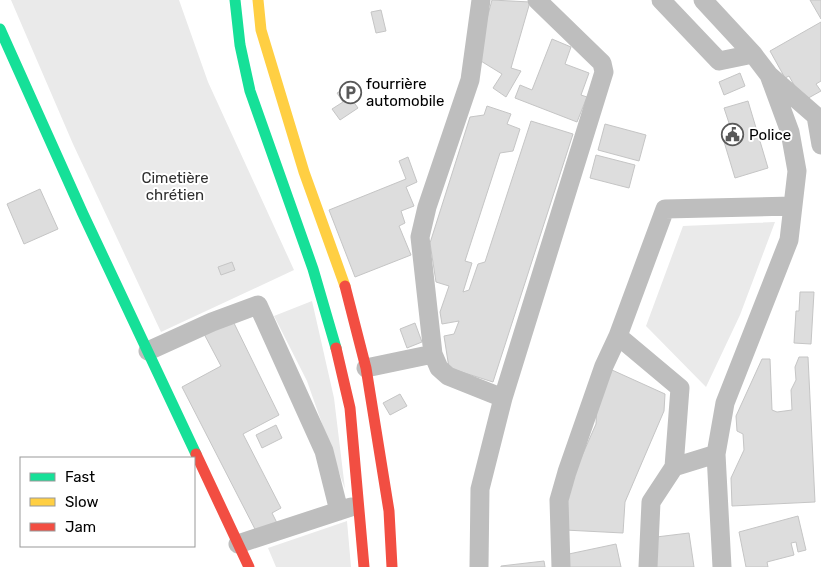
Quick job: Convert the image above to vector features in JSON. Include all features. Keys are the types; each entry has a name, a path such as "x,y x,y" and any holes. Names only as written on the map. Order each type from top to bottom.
{"street":[{"path":"235,0 240,45 250,92 313,268 333,333 350,408 360,504 364,567"},
{"path":"258,0 261,30 304,172 348,296 366,368 388,511 392,567"},
{"path":"481,0 470,80 427,207 420,237 433,354 439,368 448,376 503,398"},
{"path":"479,567 480,489 503,398 604,72 602,63 537,0"},
{"path":"661,0 719,61 753,54"},
{"path":"703,0 753,54 769,75 816,116 821,145"},
{"path":"0,29 249,567"},
{"path":"722,567 716,454 725,403 789,240 797,171 790,132 769,75"},
{"path":"561,567 559,500 604,366 618,336 665,209 793,206"},
{"path":"148,351 212,322 258,305 324,451 340,511"},
{"path":"618,336 680,388 674,467 651,502 648,567"},
{"path":"366,368 433,354"},
{"path":"674,467 716,454"},
{"path":"238,544 360,504"}],"green space":[{"name":"Cimetière chrétien","path":"11,0 179,0 208,82 294,270 161,332 73,144"},
{"path":"775,222 740,315 706,387 646,326 683,226"},
{"path":"312,301 334,398 345,489 307,381 274,316"},
{"path":"347,521 351,567 276,567 268,548"}],"building":[{"path":"492,0 530,2 511,68 521,71 506,97 493,88 502,74 476,58"},
{"path":"810,0 821,0 821,19"},
{"path":"381,10 386,31 376,33 371,12"},
{"path":"821,22 821,81 816,84 821,91 803,101 789,76 785,78 770,51"},
{"path":"552,39 571,47 565,64 589,73 581,95 587,97 577,122 515,98 520,85 532,90"},
{"path":"740,73 745,86 724,95 719,82"},
{"path":"348,86 354,95 350,97 358,108 340,120 332,109 343,102 337,93"},
{"path":"748,101 768,168 735,178 722,135 732,132 724,108"},
{"path":"487,106 511,114 507,124 520,129 513,151 500,153 465,261 472,263 463,292 469,290 478,264 485,262 531,121 573,134 493,382 449,368 444,336 454,334 459,321 442,324 440,312 449,286 436,282 430,243 470,117 484,115"},
{"path":"605,124 646,135 639,161 598,150"},
{"path":"596,155 635,165 629,188 590,178"},
{"path":"408,157 417,182 406,187 414,206 401,211 405,223 399,226 411,255 355,277 329,210 406,179 399,161"},
{"path":"40,189 58,229 24,244 7,204"},
{"path":"232,262 235,270 221,275 218,267"},
{"path":"800,292 814,292 811,344 794,343 796,311 799,311"},
{"path":"231,317 279,415 243,434 281,508 272,513 277,523 257,533 182,387 221,366 203,332"},
{"path":"415,323 422,342 407,348 400,329"},
{"path":"799,357 808,357 815,502 732,506 731,478 744,450 743,434 737,431 736,416 762,359 770,359 772,410 777,412 792,410 791,390 796,380 795,367"},
{"path":"612,370 665,394 664,411 625,502 623,533 565,530 567,500 573,476 596,424 597,404"},
{"path":"400,394 407,406 390,415 383,403"},
{"path":"276,425 282,438 262,448 256,435"},
{"path":"798,516 806,550 798,552 796,542 791,543 794,555 767,562 768,567 746,567 739,532"},
{"path":"689,533 694,567 652,567 648,538"},
{"path":"616,544 621,567 567,567 564,555"},
{"path":"544,561 545,567 501,567 501,566"}],"traffic: fast":[{"path":"235,0 240,45 250,91 313,269 336,348"},
{"path":"0,29 83,214 196,454"}],"traffic: slow":[{"path":"258,0 261,30 304,172 345,286"}],"traffic: jam":[{"path":"345,286 366,368 389,511 392,567"},
{"path":"336,348 350,408 364,567"},
{"path":"196,454 249,567"}],"place":[{"name":"fourrière automobile","path":"350,93"},
{"name":"Police","path":"733,135"}]}
